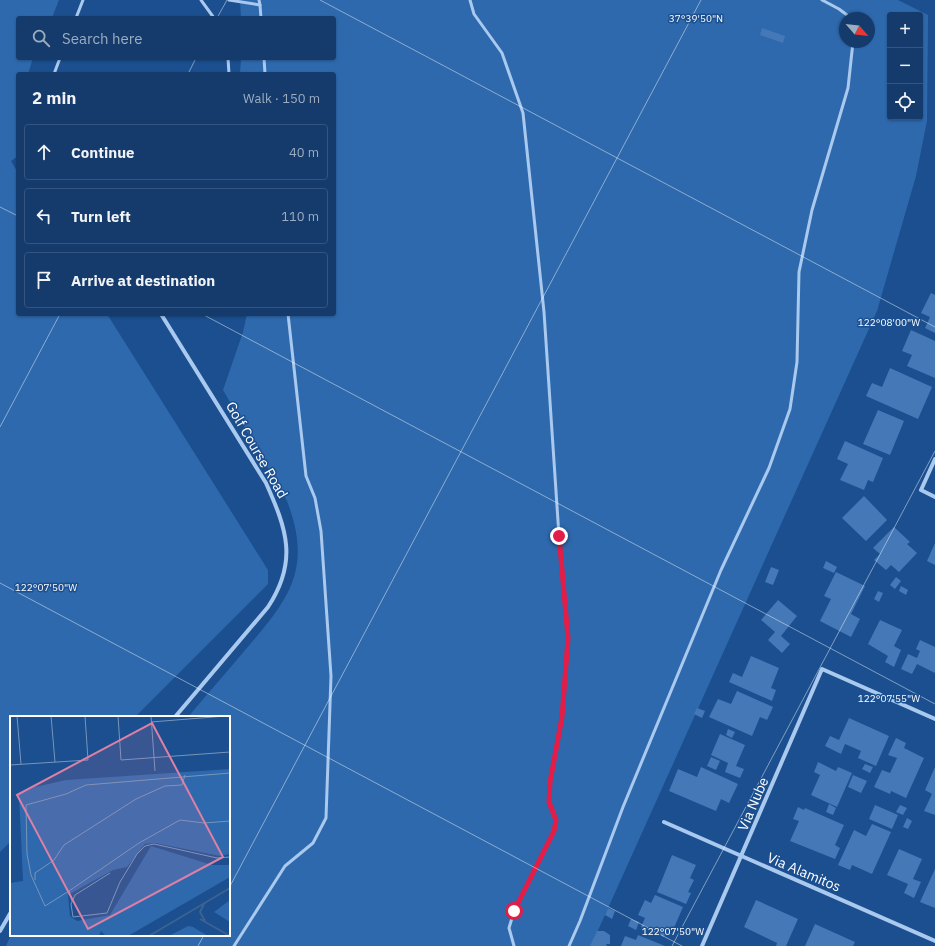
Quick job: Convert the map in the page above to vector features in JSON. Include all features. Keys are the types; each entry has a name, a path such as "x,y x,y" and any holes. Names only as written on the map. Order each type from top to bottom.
{"street":[{"name":"Golf Course Road","path":"162,316 266,483 281,518 288,552 284,574 277,593 268,607 176,716"},
{"path":"935,459 921,490 935,497"},
{"name":"Via Nube","path":"702,946 742,857 822,669 935,719"},
{"name":"Via Alamitos","path":"664,822 935,941"},
{"path":"0,931 10,914"}],"lane":[{"path":"77,16 83,0"},
{"path":"201,0 213,16"},
{"path":"229,0 260,5"},
{"path":"259,0 261,16"},
{"path":"470,0 474,14 502,53 523,112 544,312 559,536 568,638 562,717 550,782 549,802 556,820 554,831 514,911 509,928 514,946"},
{"path":"822,0 844,12"},
{"path":"569,946 580,921 623,807 721,570 769,468 790,409 797,362 799,272 812,210 848,88 852,48"},
{"path":"55,72 59,60"},
{"path":"228,60 229,72"},
{"path":"264,60 265,72"},
{"path":"234,946 285,866 313,843 326,818 331,676 321,531 314,498 306,476 288,316"}],"shaded area":[{"path":"0,0 59,0 53,16 16,16 16,60 32,60 29,72 16,72 16,157 11,161 16,170 16,316 108,316 268,570 268,584 136,716 10,716 10,842 0,852"},
{"path":"240,0 898,0 922,12 887,12 887,120 923,120 923,12 928,15 927,121 916,176 877,311 591,946 6,946 11,936 230,936 230,716 189,716 261,631 285,598 297,565 298,546 287,501 223,390 243,332 247,316 336,316 336,72 240,72 241,60 336,60 336,16 241,16"}],"building":[{"path":"762,28 785,36 783,43 760,35"},
{"path":"931,293 935,295 935,333 925,328 930,317 921,313"},
{"path":"911,330 935,341 935,378 907,366 912,355 902,351"},
{"path":"890,368 932,387 918,419 866,396 872,383 882,387"},
{"path":"878,410 904,421 890,455 863,444"},
{"path":"845,441 883,458 873,482 868,480 864,490 840,480 848,464 837,459"},
{"path":"864,496 887,520 866,541 842,518"},
{"path":"894,527 910,542 907,544 917,553 899,572 891,565 886,570 874,560 880,554 873,548"},
{"path":"935,543 935,565 927,561"},
{"path":"826,561 837,567 834,573 823,568"},
{"path":"771,567 779,570 773,585 765,582"},
{"path":"836,572 865,586 851,614 860,619 851,637 820,621 831,599 824,596"},
{"path":"896,577 901,581 895,589 890,585"},
{"path":"901,586 908,590 906,595 899,591"},
{"path":"878,591 883,593 879,602 874,599"},
{"path":"778,600 797,616 781,636 790,644 782,653 768,640 775,632 761,620"},
{"path":"880,620 902,630 894,646 901,650 894,667 885,662 888,656 868,644"},
{"path":"920,640 935,647 935,673 917,664 912,674 901,669 908,654 917,658 920,651 916,649"},
{"path":"751,656 779,668 771,688 776,690 772,701 729,682 733,673 742,677"},
{"path":"737,691 773,707 767,720 760,717 752,736 709,717 718,699 731,704"},
{"path":"697,708 705,711 702,718 694,714"},
{"path":"849,718 889,736 876,766 858,758 861,751 845,744 841,754 825,746 830,736 839,740"},
{"path":"728,729 735,732 732,738 726,735"},
{"path":"720,734 745,745 736,766 744,769 740,778 725,772 728,763 711,755"},
{"path":"896,738 906,743 904,748 924,758 906,798 891,791 890,794 874,787 882,770 890,773 897,758 888,755"},
{"path":"711,757 720,761 716,770 707,766"},
{"path":"818,762 836,771 838,767 852,773 837,807 811,795 820,775 814,772"},
{"path":"865,764 873,767 870,773 862,769"},
{"path":"701,767 738,784 729,803 721,799 716,811 669,791 678,769 697,777"},
{"path":"935,767 935,815 924,811 932,794 925,790"},
{"path":"853,775 867,781 861,793 848,787"},
{"path":"829,804 836,808 833,815 826,812"},
{"path":"875,805 898,815 892,829 869,819"},
{"path":"900,805 907,808 903,815 896,812"},
{"path":"798,807 804,810 805,808 844,825 835,845 840,848 835,859 790,841 799,821 793,819"},
{"path":"907,818 912,821 908,829 903,827"},
{"path":"872,824 891,832 872,874 852,865 850,870 838,865 854,830 866,836"},
{"path":"899,849 922,859 913,879 921,882 914,898 904,893 908,884 887,875"},
{"path":"672,855 696,865 690,878 694,880 688,892 691,893 686,904 657,892"},
{"path":"935,869 935,908 920,902"},
{"path":"655,895 683,907 673,930 668,928 664,937 641,927 645,918 638,915 645,900 651,903"},
{"path":"756,900 798,919 786,946 776,946 777,943 744,927"},
{"path":"608,908 615,911 612,919 605,915"},
{"path":"631,919 639,922 636,930 628,926"},
{"path":"815,924 855,942 853,946 805,946"},
{"path":"597,931 604,931 610,935 610,944 606,944 607,946 590,946"},
{"path":"638,935 665,946 621,946 625,936 636,940"}],"route":[{"path":"514,911 554,831 556,820 549,802 550,782 562,717 568,638 559,536"}]}
